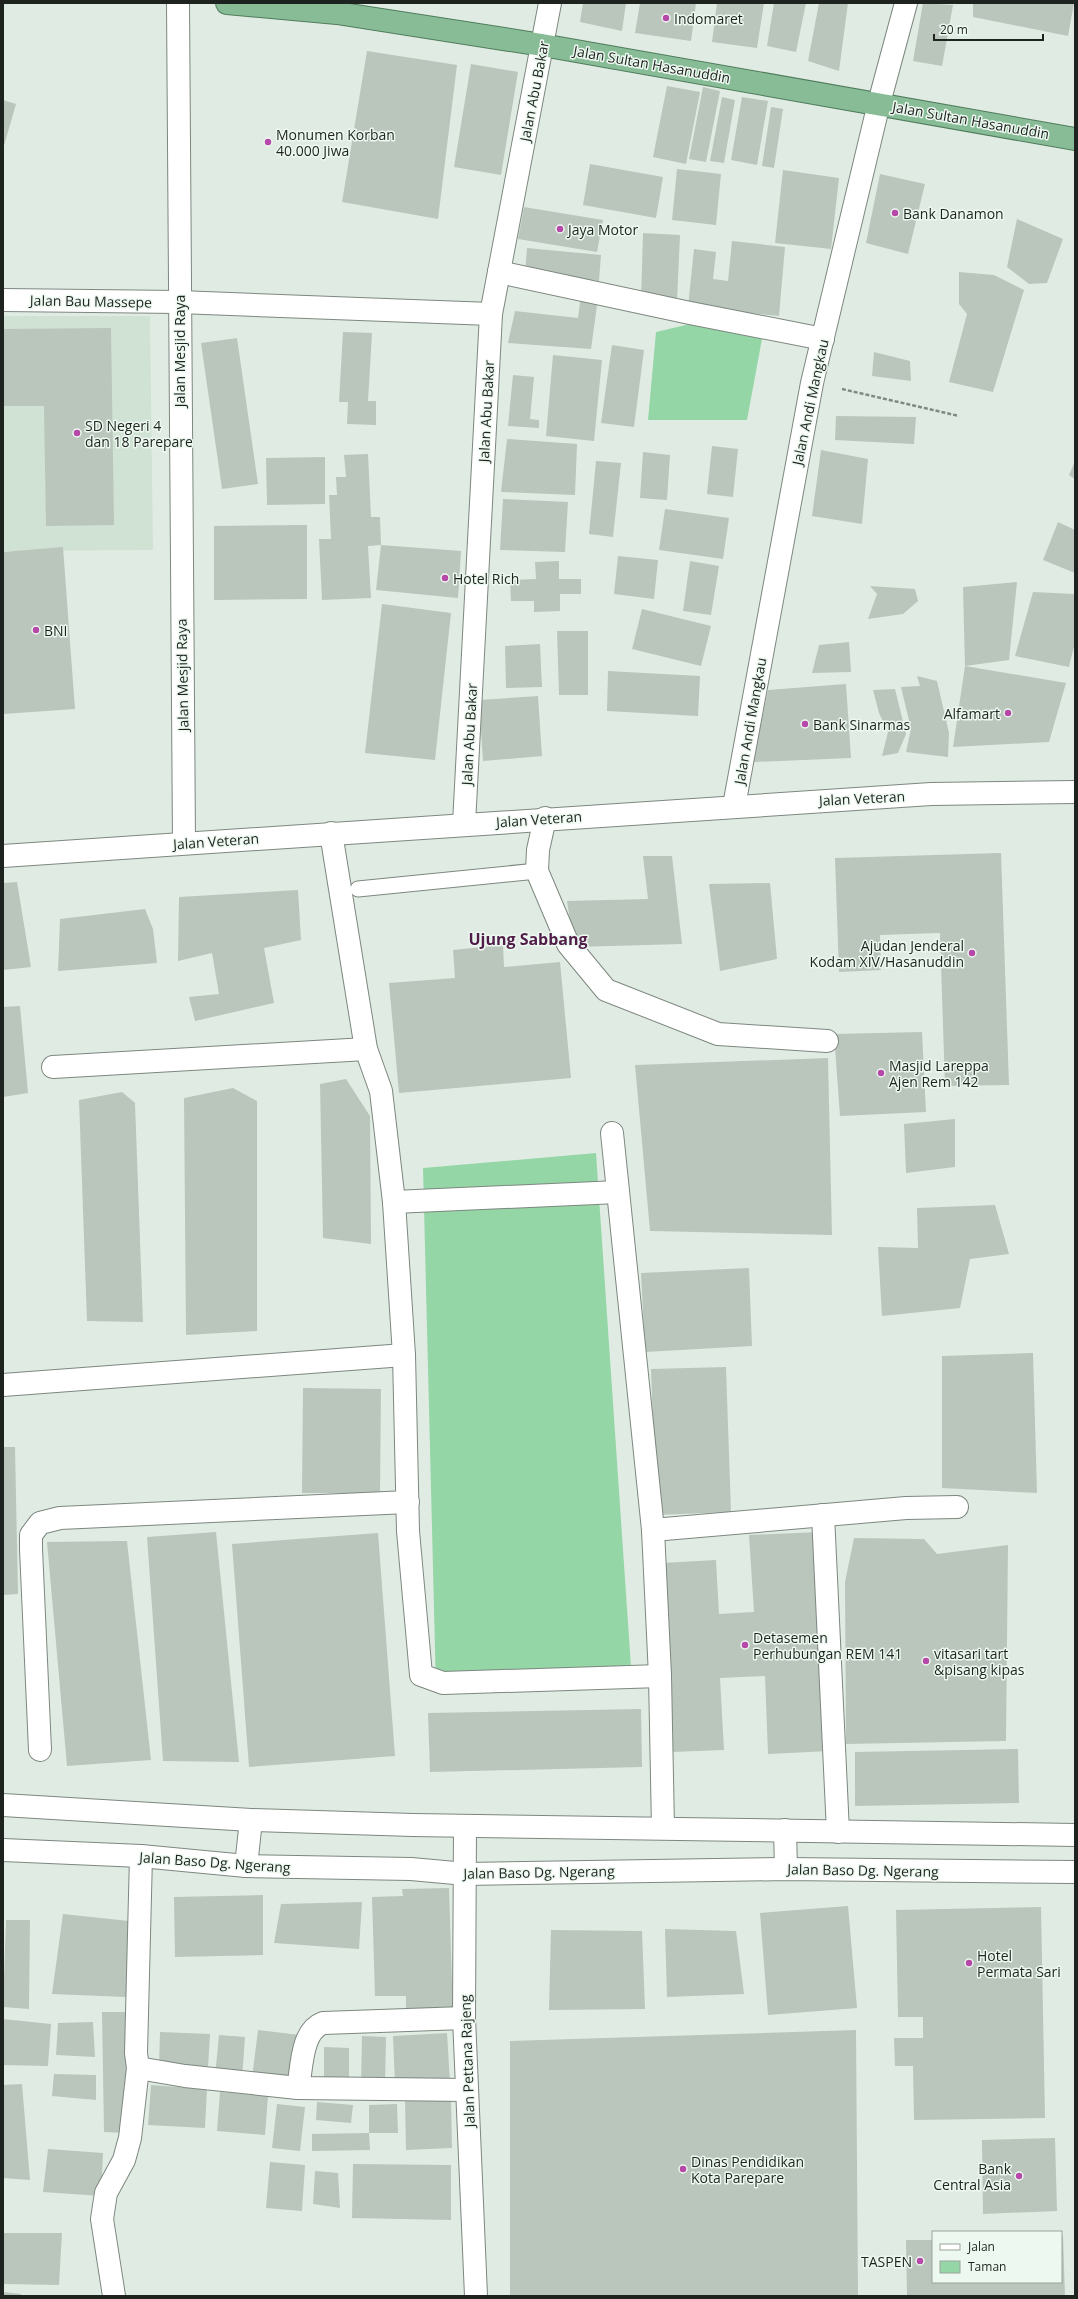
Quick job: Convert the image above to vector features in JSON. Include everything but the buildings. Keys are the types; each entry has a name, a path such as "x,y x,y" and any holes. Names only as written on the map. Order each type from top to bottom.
{"highway":[{"name":"Jalan Sultan Hasanuddin","path":"227,3 337,13 542,44 1075,139"}],"street":[{"name":"Jalan Mesjid Raya","path":"178,3 184,844"},
{"name":"Jalan Abu Bakar","path":"464,824 491,314 550,3"},
{"name":"Jalan Andi Mangkau","path":"734,806 812,383 879,103 906,3"},
{"path":"500,272 690,313 823,339"},
{"name":"Jalan Bau Massepe","path":"3,300 179,302 491,314"},
{"name":"Jalan Veteran","path":"3,856 545,818 931,794 1075,792"},
{"path":"545,818 538,850 537,871 568,944 606,990 718,1034 827,1042"},
{"path":"331,833 366,1049 381,1091 394,1202 404,1355 408,1531 421,1675 443,1683 660,1676"},
{"path":"53,1067 366,1049"},
{"path":"612,1133 653,1530 660,1676 663,1828"},
{"path":"394,1202 618,1192"},
{"path":"3,1385 404,1355"},
{"path":"40,1750 31,1535 40,1522 60,1518 408,1502"},
{"path":"653,1530 906,1508 957,1507"},
{"path":"823,1515 838,1832"},
{"path":"3,1805 251,1820 465,1826 1075,1835"},
{"path":"246,1866 251,1820"},
{"name":"Jalan Pettana Rajeng","path":"465,1826 466,1874 464,2018 476,2296"},
{"path":"784,1830 786,1869"},
{"name":"Jalan Baso Dg. Ngerang","path":"3,1850 141,1856 246,1866 411,1869 466,1874 786,1869 1075,1872"},
{"path":"114,2296 102,2219 106,2193 124,2160 130,2138 138,2068 136,2052 141,1856"},
{"path":"298,2088 307,2039 316,2026 322,2023 464,2018"},
{"path":"138,2068 185,2076 298,2088 467,2090"}],"lane":[{"path":"358,890 537,871"}],"path":[{"path":"812,383 959,416"}],"shaded area":[{"name":"SD Negeri 4 dan 18 Parepare","path":"3,316 150,316 153,550 3,551"}],"green space":[{"path":"707,320 762,339 747,420 648,420 656,332"},
{"path":"596,1153 631,1667 436,1689 423,1168"}],"place":[{"name":"Indomaret","path":"666,18"},
{"name":"Monumen Korban 40.000 Jiwa","path":"268,142"},
{"name":"Bank Danamon","path":"895,213"},
{"name":"Jaya Motor","path":"560,229"},
{"name":"SD Negeri 4 dan 18 Parepare","path":"77,433"},
{"name":"Hotel Rich","path":"445,578"},
{"name":"BNI","path":"36,630"},
{"name":"Alfamart","path":"1008,713"},
{"name":"Bank Sinarmas","path":"805,724"},
{"name":"Ajudan Jenderal Kodam XIV/Hasanuddin","path":"972,953"},
{"name":"Masjid Lareppa Ajen Rem 142","path":"881,1073"},
{"name":"Detasemen Perhubungan REM 141","path":"745,1645"},
{"name":"vitasari tart &pisang kipas","path":"926,1661"},
{"name":"Hotel Permata Sari","path":"969,1963"},
{"name":"Dinas Pendidikan Kota Parepare","path":"683,2169"},
{"name":"Bank Central Asia","path":"1019,2176"},
{"name":"TASPEN","path":"920,2261"}],"district":[{"name":"Ujung Sabbang","path":"528,939"}]}
